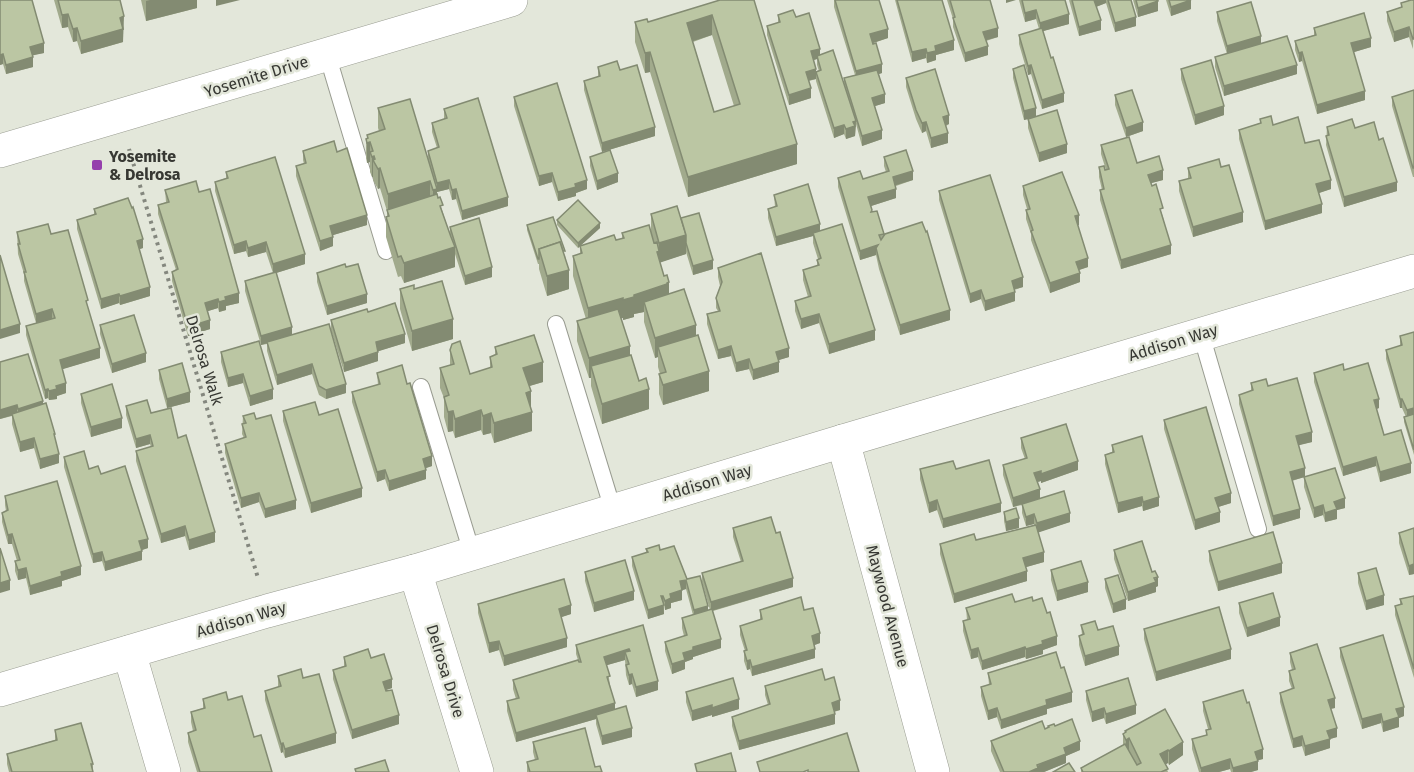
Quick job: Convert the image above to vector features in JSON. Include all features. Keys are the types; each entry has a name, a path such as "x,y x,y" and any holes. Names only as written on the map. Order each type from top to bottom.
{"street":[{"name":"Yosemite Drive","path":"0,151 511,0"},
{"name":"Addison Way","path":"0,690 267,611 415,571 1414,271"},
{"name":"Maywood Avenue","path":"843,441 933,772"},
{"name":"Delrosa Drive","path":"415,571 477,772"},
{"path":"129,652 164,772"}],"lane":[{"path":"327,54 386,251"},
{"path":"556,324 613,510"},
{"path":"1201,334 1258,529"},
{"path":"421,387 472,553"}],"path":[{"name":"Delrosa Walk","path":"120,116 267,611"}],"building":[{"path":"0,0 32,0 44,43 30,47 33,57 6,65 3,54 0,55"},
{"path":"58,0 120,0 124,16 120,18 123,29 81,41 77,28 73,29 68,14 62,15"},
{"path":"720,0 754,0 797,144 688,177 650,52 645,53 635,22 647,19 648,22","holes":["712,15 740,104 714,112 687,23"]},
{"path":"835,0 879,0 888,29 870,34 873,44 876,43 882,64 856,71"},
{"path":"897,0 942,0 954,40 935,46 936,51 927,53 926,49 912,52"},
{"path":"950,0 990,0 998,28 983,32 988,46 965,53 953,18 955,17"},
{"path":"1022,0 1065,0 1069,14 1040,23 1036,10 1025,13"},
{"path":"1072,0 1094,0 1101,20 1079,27"},
{"path":"1108,0 1131,0 1136,17 1115,23"},
{"path":"1136,0 1158,0 1158,1 1138,8"},
{"path":"1169,0 1191,0 1171,7"},
{"path":"1414,0 1414,39 1409,27 1394,32 1387,12 1402,7 1401,3"},
{"path":"1251,2 1261,36 1227,46 1217,12"},
{"path":"793,10 796,17 809,13 820,49 811,51 816,69 806,72 811,88 789,95 767,26 780,22 778,15"},
{"path":"1364,13 1371,38 1351,43 1365,91 1317,105 1302,52 1299,53 1295,41 1316,35 1314,28"},
{"path":"1042,28 1064,93 1042,100 1031,65 1028,66 1019,35"},
{"path":"1287,36 1297,65 1224,86 1215,57"},
{"path":"833,50 856,121 853,122 855,126 846,129 844,125 834,128 816,72 821,70 817,56"},
{"path":"1211,60 1224,106 1195,115 1181,69"},
{"path":"617,61 620,70 637,65 655,127 602,143 584,81 600,76 598,67"},
{"path":"1024,65 1036,108 1024,111 1013,69"},
{"path":"935,69 949,115 943,117 948,133 931,138 926,122 922,123 916,110 906,78"},
{"path":"877,70 885,94 872,98 882,130 862,136 844,78"},
{"path":"557,83 587,180 575,184 576,187 558,192 552,173 539,176 514,97"},
{"path":"1132,90 1143,122 1126,128 1115,95"},
{"path":"1414,90 1414,168 1413,168 1392,97"},
{"path":"478,98 508,197 462,211 456,189 452,190 449,180 437,183 428,151 439,147 432,123 447,118 444,109"},
{"path":"410,99 437,189 433,190 430,181 388,194 380,168 378,169 373,160 374,156 372,157 370,152 373,151 370,142 367,143 366,139 367,135 385,129 378,108"},
{"path":"1057,110 1067,144 1039,153 1028,119"},
{"path":"1271,116 1273,125 1298,117 1305,143 1319,140 1331,180 1316,184 1322,204 1265,221 1239,130 1261,123 1260,119"},
{"path":"1352,119 1355,128 1374,122 1379,140 1383,138 1397,182 1344,197 1326,136 1329,135 1327,127"},
{"path":"1129,137 1137,163 1159,156 1163,170 1148,175 1152,186 1156,184 1163,208 1160,209 1171,245 1121,260 1100,190 1104,189 1099,167 1104,166 1105,170 1109,169 1101,145"},
{"path":"334,141 337,152 347,148 367,215 330,226 333,237 320,241 296,166 306,163 303,151"},
{"path":"610,150 618,173 597,181 590,157"},
{"path":"906,150 913,171 893,177 896,189 868,197 871,212 877,211 884,234 879,235 881,240 885,234 922,222 927,231 950,310 900,325 879,260 876,248 878,245 860,251 838,178 860,171 863,179 889,171 884,157"},
{"path":"275,157 305,254 273,264 266,242 248,248 246,241 234,245 215,182 228,178 226,172"},
{"path":"1219,159 1221,167 1229,165 1243,212 1193,227 1179,181 1191,178 1188,168"},
{"path":"1062,172 1079,215 1075,216 1088,258 1076,262 1080,273 1050,283 1031,231 1033,230 1026,210 1030,209 1023,186"},
{"path":"990,175 1023,277 1012,281 1015,292 985,301 981,290 970,294 939,191"},
{"path":"196,181 199,192 210,189 239,293 225,297 226,300 219,302 218,299 205,303 210,320 188,327 172,272 178,269 158,205 169,202 165,190"},
{"path":"808,184 820,224 776,237 768,209 777,206 774,195"},
{"path":"437,194 443,205 440,206 455,247 404,263 401,256 398,257 386,217 389,216 387,210"},
{"path":"128,198 143,239 137,241 150,287 101,299 77,220 96,214 94,209"},
{"path":"578,200 600,223 578,243 557,220"},
{"path":"677,206 686,235 659,243 651,214"},
{"path":"699,213 713,260 693,266 681,218"},
{"path":"553,217 565,251 560,242 539,249 538,259 527,225"},
{"path":"479,218 492,267 465,276 450,227"},
{"path":"48,224 51,234 68,230 100,348 60,360 66,383 49,391 45,390 26,326 55,318 52,309 36,314 24,272 26,272 17,232"},
{"path":"842,224 875,330 829,344 819,314 801,319 795,301 811,296 803,270 819,265 817,260 821,258 813,233"},
{"path":"649,225 654,243 657,242 659,251 657,252 664,276 667,275 669,282 634,295 634,297 588,308 573,256 582,253 580,246 614,235 616,240 624,238 622,233"},
{"path":"560,242 569,270 547,276 539,249"},
{"path":"761,253 789,348 776,352 779,362 753,370 749,359 736,363 731,346 718,350 707,314 720,311 716,298 722,282 718,268"},
{"path":"0,255 20,324 0,330"},
{"path":"345,264 346,267 358,264 367,294 327,306 317,273"},
{"path":"276,272 292,327 261,336 245,281"},
{"path":"442,281 453,319 412,331 400,289 414,285 414,289"},
{"path":"684,289 696,325 655,338 644,302"},
{"path":"395,303 405,334 376,342 378,352 344,363 331,320"},
{"path":"618,309 630,346 589,358 577,321"},
{"path":"134,315 146,353 112,364 100,325"},
{"path":"329,324 346,384 326,390 319,386 312,364 277,375 267,342"},
{"path":"1414,332 1414,408 1407,410 1400,399 1386,350 1402,345 1400,336"},
{"path":"534,335 543,362 523,368 531,391 526,393 532,412 494,423 491,413 483,416 481,410 455,419 453,411 448,412 444,397 449,395 440,368 454,364 450,350 452,344 460,341 470,374 492,367 490,357 497,354 495,347"},
{"path":"698,335 709,371 663,385 659,374 666,372 658,347"},
{"path":"259,341 273,389 250,396 243,374 228,378 221,352"},
{"path":"28,354 43,401 18,409 17,405 0,410 0,362"},
{"path":"631,355 639,381 646,378 649,389 602,404 591,366"},
{"path":"182,363 190,392 167,399 159,370"},
{"path":"1368,363 1379,399 1374,400 1384,435 1401,430 1411,463 1380,472 1376,457 1343,467 1314,373 1343,364 1344,370"},
{"path":"402,365 407,384 410,383 432,456 423,459 426,470 389,481 385,470 377,472 352,392 380,384 377,373"},
{"path":"1297,378 1312,432 1296,436 1305,468 1290,472 1300,509 1273,516 1239,395 1253,390 1251,383 1266,379 1268,386"},
{"path":"112,384 122,418 91,427 81,394"},
{"path":"147,400 151,413 171,408 178,438 186,435 215,532 189,540 185,526 161,534 136,451 153,446 150,435 136,439 126,406"},
{"path":"315,402 319,415 338,409 362,488 311,503 283,411"},
{"path":"46,403 59,454 40,459 34,438 20,442 12,414"},
{"path":"1206,407 1231,493 1215,498 1220,512 1195,520 1164,420"},
{"path":"254,413 256,419 271,415 296,500 265,509 259,493 241,498 225,444 246,437 242,424 246,423 243,416"},
{"path":"1414,414 1414,450 1404,417"},
{"path":"1066,424 1078,461 1041,474 1041,471 1034,473 1040,489 1013,498 1003,465 1027,458 1021,438"},
{"path":"1142,436 1159,497 1143,502 1142,497 1118,503 1105,455 1114,452 1112,445"},
{"path":"84,451 89,469 98,466 101,474 125,466 148,539 139,541 142,551 105,562 102,552 93,554 64,457"},
{"path":"989,460 1001,503 943,519 937,500 929,503 920,469 953,461 956,469"},
{"path":"1335,468 1345,498 1334,502 1337,509 1325,513 1323,505 1314,508 1304,477"},
{"path":"57,481 81,566 61,572 62,576 30,586 26,568 18,570 15,561 20,560 12,534 8,535 2,513 8,510 5,496"},
{"path":"1064,491 1070,513 1037,523 1034,514 1026,517 1022,504"},
{"path":"1016,508 1019,518 1006,522 1004,512"},
{"path":"771,517 776,533 780,532 793,578 711,602 702,573 743,561 733,528"},
{"path":"1036,525 1044,552 1023,558 1027,571 954,594 940,544 974,534 976,540"},
{"path":"1414,528 1414,564 1409,566 1399,533"},
{"path":"1273,532 1282,563 1218,582 1209,551"},
{"path":"1142,541 1152,572 1155,571 1158,577 1154,578 1156,582 1128,592 1114,550"},
{"path":"659,545 660,550 674,546 687,579 700,576 708,606 694,610 686,580 680,581 682,590 670,594 671,598 665,601 661,596 664,605 648,610 632,557 648,552 646,549"},
{"path":"0,548 10,580 0,583"},
{"path":"625,560 634,591 594,603 585,572"},
{"path":"1081,561 1088,582 1057,591 1051,570"},
{"path":"1376,568 1384,595 1366,601 1358,573"},
{"path":"1118,575 1126,599 1113,604 1105,579"},
{"path":"564,579 571,605 559,609 567,638 504,656 499,641 489,643 478,604"},
{"path":"1273,593 1280,617 1247,628 1239,603"},
{"path":"1012,594 1015,602 1032,597 1033,601 1042,598 1047,613 1050,612 1057,636 1042,641 1043,644 1026,649 1025,647 982,661 978,648 971,650 963,621 970,619 966,608"},
{"path":"1414,596 1414,669 1395,606 1402,604 1400,599"},
{"path":"801,597 804,610 813,608 820,633 812,636 815,649 752,667 744,651 747,650 740,626 762,619 760,610"},
{"path":"1219,607 1231,649 1156,672 1144,629"},
{"path":"712,609 721,639 693,647 693,650 683,653 685,660 672,664 665,642 687,635 682,618"},
{"path":"1095,621 1098,630 1113,626 1119,646 1085,656 1079,636 1084,634 1081,625"},
{"path":"643,625 658,681 636,687 626,665 629,664 625,652 630,651 629,649 604,657 615,703 516,733 507,701 519,698 513,680 578,660 581,662 576,645"},
{"path":"1383,635 1404,707 1396,709 1399,717 1383,722 1381,714 1362,719 1340,648"},
{"path":"1317,644 1335,698 1328,700 1337,728 1327,731 1330,739 1305,746 1302,736 1293,739 1280,693 1294,688 1289,671 1295,669 1290,653"},
{"path":"368,649 371,658 384,654 392,679 383,682 386,691 392,690 399,715 352,730 333,670 346,666 344,657"},
{"path":"1056,652 1061,668 1064,667 1072,692 1046,700 1047,705 1001,720 997,708 988,711 981,687 991,684 988,673"},
{"path":"301,669 303,678 319,674 336,733 285,749 283,743 281,744 265,691 281,686 278,676"},
{"path":"822,669 825,680 834,677 840,700 832,703 835,714 739,741 732,717 770,704 765,686"},
{"path":"733,678 739,699 712,708 712,705 692,711 686,692"},
{"path":"1128,678 1136,705 1106,714 1104,708 1092,712 1086,691"},
{"path":"1243,690 1247,703 1249,702 1263,749 1255,752 1258,761 1233,768 1230,759 1201,768 1192,739 1207,735 1206,730 1211,729 1203,702"},
{"path":"226,692 228,700 242,696 254,737 261,735 272,772 200,772 188,733 196,730 191,712 205,708 203,699"},
{"path":"626,706 632,728 602,736 596,715"},
{"path":"1165,709 1183,742 1160,754 1168,769 1161,772 1083,772 1081,768 1125,744 1137,765 1141,763 1129,738 1126,740 1123,734"},
{"path":"1072,719 1080,741 1064,748 1066,754 1037,765 1038,768 1029,772 1004,772 991,741 1042,721 1045,729"},
{"path":"81,723 93,764 91,764 93,772 12,772 7,754 57,740 55,730"},
{"path":"585,728 595,767 600,766 602,772 530,772 527,762 538,759 533,742"},
{"path":"847,733 859,772 808,772 808,770 760,772 757,762"},
{"path":"731,753 736,772 697,772 695,764"},
{"path":"385,760 389,772 356,772 355,769"},
{"path":"1069,763 1075,772 1053,772"}],"place":[{"name":"Yosemite & Delrosa","path":"97,165"}]}
